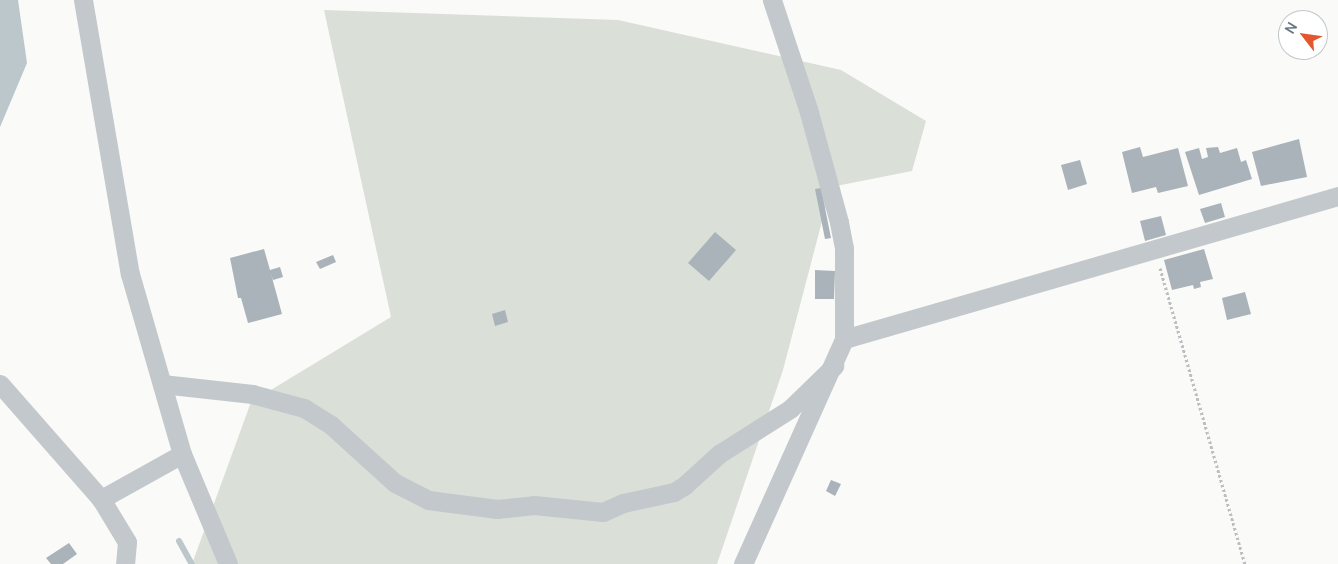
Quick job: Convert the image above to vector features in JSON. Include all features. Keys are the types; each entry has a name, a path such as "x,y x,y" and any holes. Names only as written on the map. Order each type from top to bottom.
{"street":[{"path":"83,0 130,274 182,454 228,564"},
{"path":"743,564 776,487 834,366 844,339 844,248 808,109 772,0"},
{"path":"844,339 1338,196"},
{"path":"162,384 252,394 304,408 336,429 395,483 428,500 497,509 534,506 602,512 623,503 674,492 685,486 719,454 790,409 834,366"},
{"path":"0,384 102,499 126,542 125,564"},
{"path":"102,499 182,454"}],"path":[{"path":"1155,248 1245,564"}],"shaded area":[{"path":"0,0 18,0 27,63 0,127"},
{"path":"324,10 618,20 841,70 926,121 912,171 831,187 783,370 717,564 192,564 251,402 391,317"}],"building":[{"path":"1299,139 1307,177 1261,186 1252,152"},
{"path":"1140,147 1143,157 1178,148 1188,186 1158,193 1156,187 1132,193 1122,152"},
{"path":"1218,147 1220,153 1237,148 1241,162 1246,160 1252,179 1199,195 1185,152 1199,148 1202,159 1208,157 1206,148"},
{"path":"1080,160 1087,184 1068,190 1061,165"},
{"path":"821,188 831,238 825,239 815,189"},
{"path":"1221,203 1225,217 1205,223 1200,209"},
{"path":"1161,216 1166,235 1145,241 1140,221"},
{"path":"715,232 736,250 709,281 688,263"},
{"path":"264,249 270,270 280,267 283,277 273,280 271,274 282,314 248,323 241,298 238,298 230,258"},
{"path":"1204,249 1213,279 1200,282 1201,287 1194,289 1193,285 1172,290 1164,260"},
{"path":"333,255 336,262 320,269 316,262"},
{"path":"815,270 835,271 834,299 815,299"},
{"path":"1245,292 1251,314 1227,320 1222,298"},
{"path":"505,310 508,322 495,326 492,314"},
{"path":"831,480 841,484 835,496 826,491"},
{"path":"69,543 77,554 63,564 51,564 46,558"}],"waterway":[{"path":"179,541 192,564"}]}
